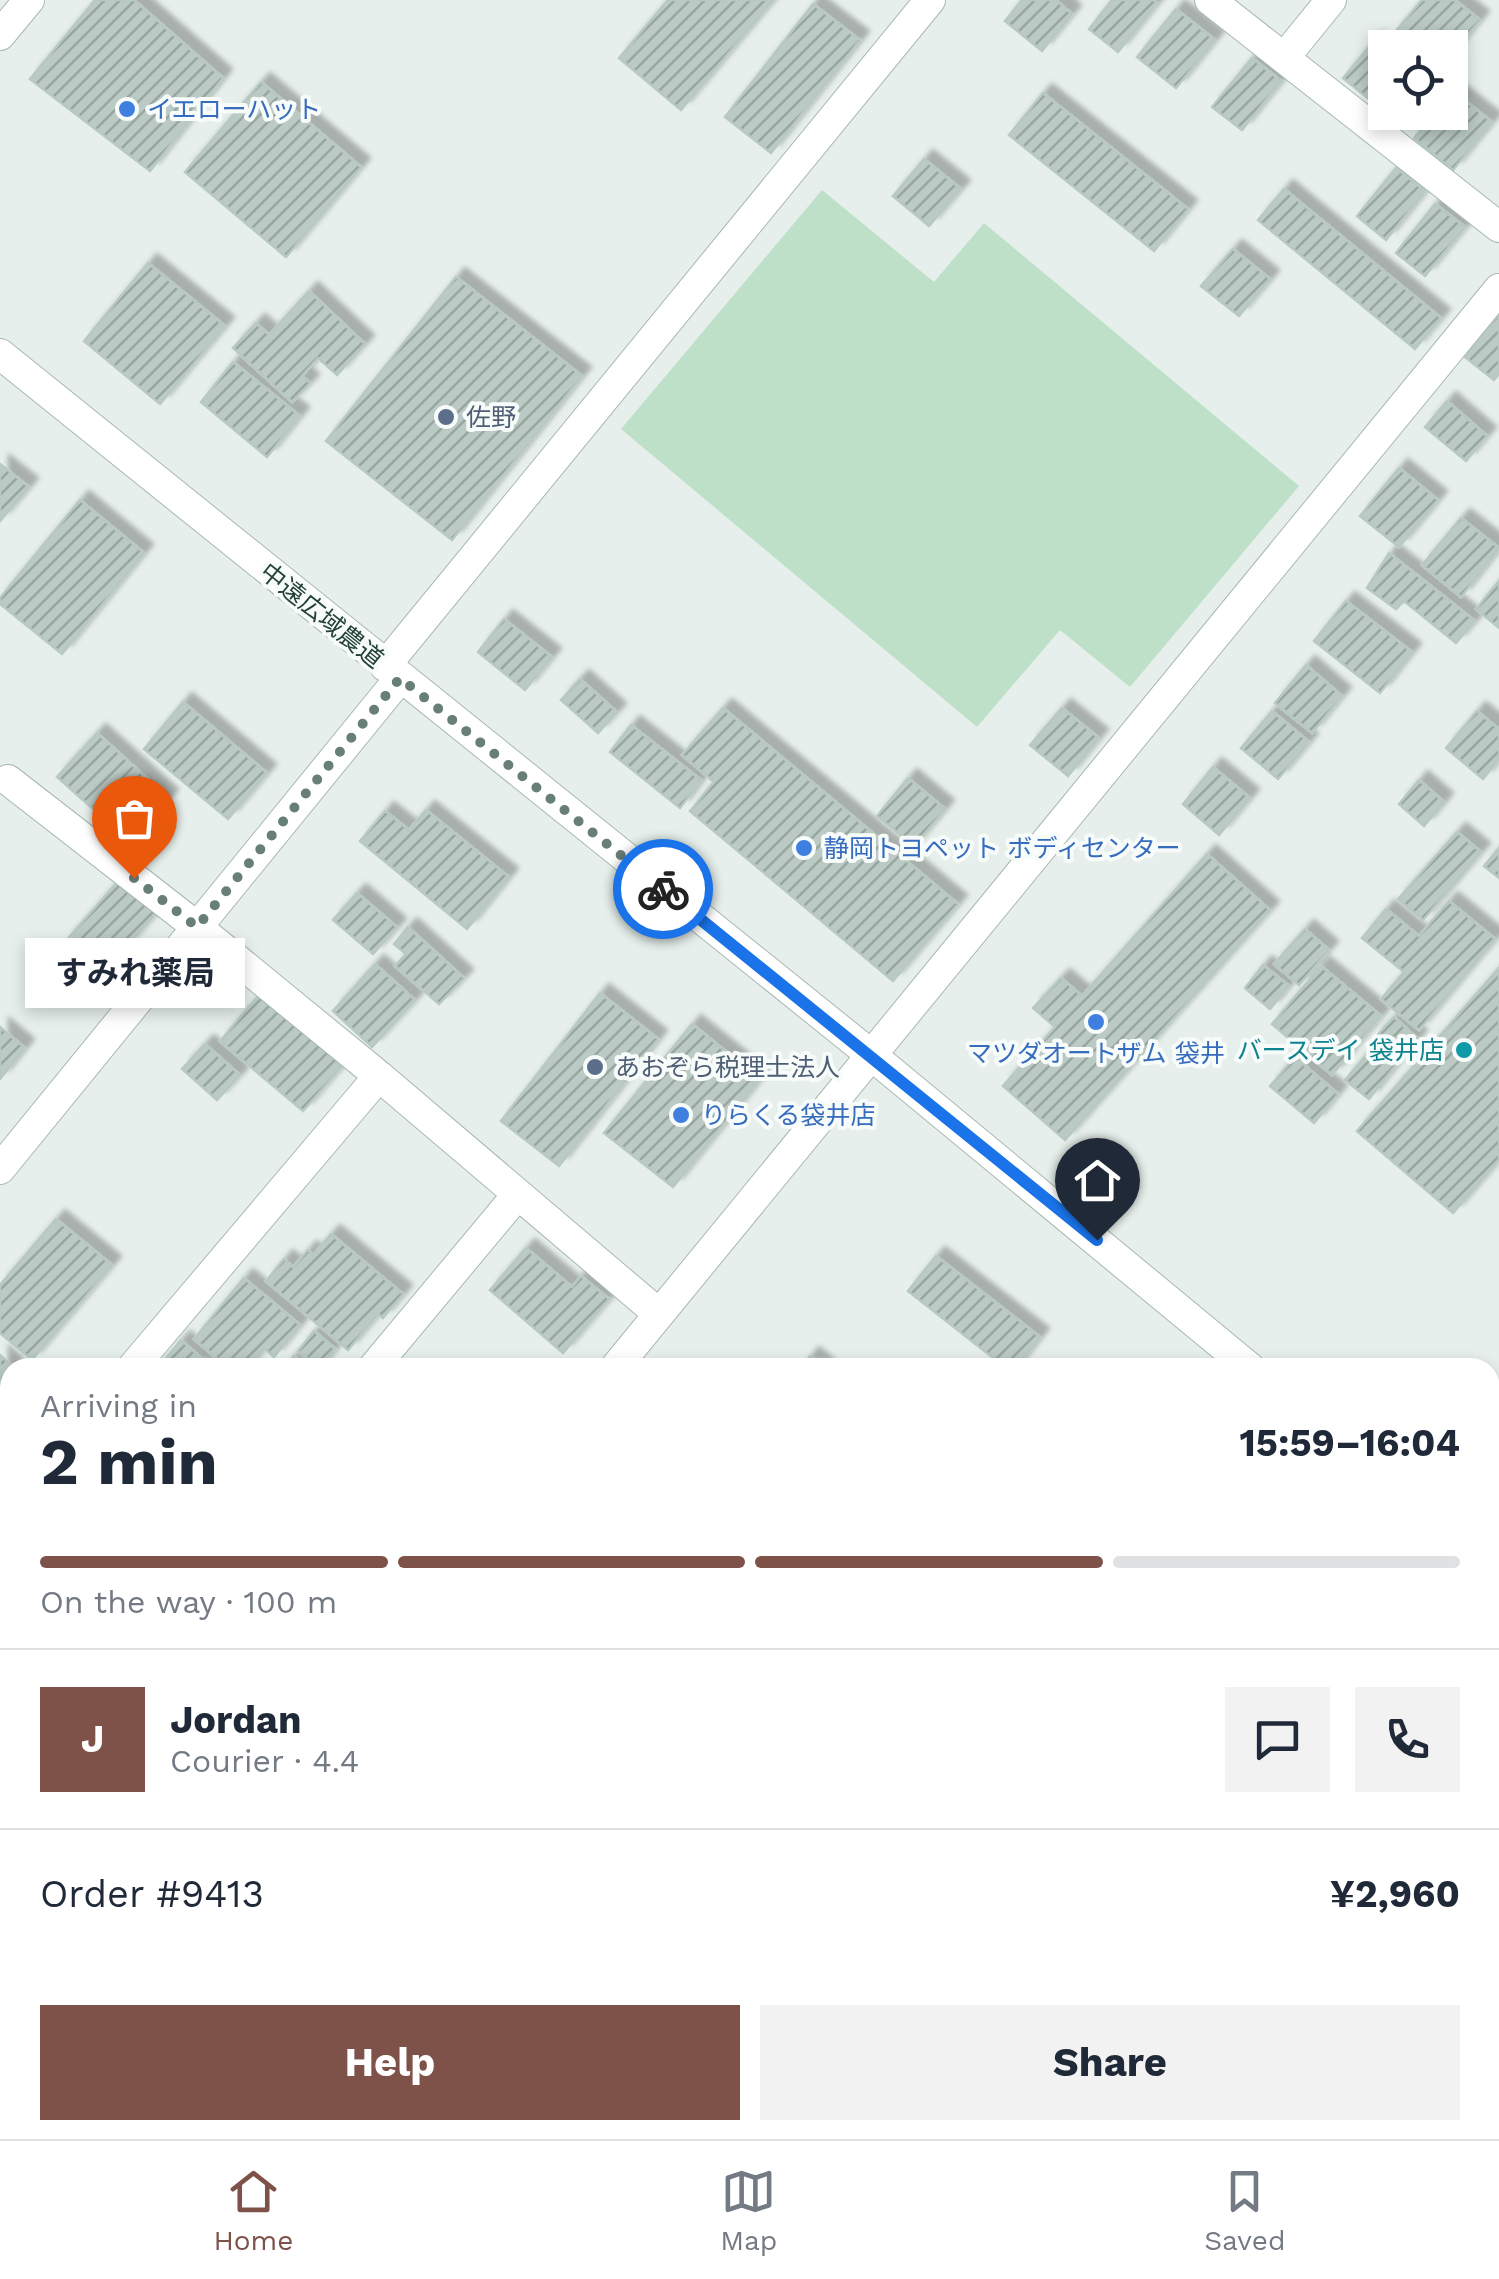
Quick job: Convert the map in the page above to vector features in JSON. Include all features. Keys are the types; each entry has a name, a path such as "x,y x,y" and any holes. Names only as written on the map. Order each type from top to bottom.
{"street":[{"path":"0,35 29,0"},
{"path":"0,1169 197,927 392,672 930,0"},
{"path":"1210,0 1499,227"},
{"path":"1284,58 1331,0"},
{"path":"622,1358 1499,288"},
{"name":"中遠広域農道","path":"0,354 870,1054 1238,1358"},
{"path":"3,781 197,927 658,1314"},
{"path":"140,1358 378,1076"},
{"path":"381,1358 518,1194"}],"green space":[{"path":"822,190 934,282 984,223 1299,486 1130,687 1060,630 977,727 621,429"}],"building":[{"path":"95,0 134,0 223,78 150,171 30,79"},
{"path":"668,0 773,0 681,110 619,58"},
{"path":"1022,0 1056,0 1072,14 1042,51 1005,21"},
{"path":"1112,0 1157,3 1118,52 1089,29"},
{"path":"1422,0 1455,0 1480,20 1468,35 1468,30 1397,30"},
{"path":"813,4 860,40 771,153 725,117"},
{"path":"1176,9 1215,40 1176,88 1137,57"},
{"path":"1368,48 1368,98 1343,78"},
{"path":"1252,58 1281,81 1242,130 1212,107"},
{"path":"261,82 361,167 286,257 185,172"},
{"path":"1043,93 1188,209 1154,251 1009,135"},
{"path":"1468,103 1492,122 1453,170 1414,138 1420,130 1468,130"},
{"path":"924,159 961,189 929,226 893,196"},
{"path":"1396,168 1425,191 1386,240 1357,216"},
{"path":"1284,189 1441,318 1415,349 1258,220"},
{"path":"1435,204 1465,227 1425,276 1396,253"},
{"path":"1233,249 1270,279 1239,316 1201,286"},
{"path":"148,263 225,326 160,404 84,341"},
{"path":"456,277 582,376 452,540 326,441"},
{"path":"309,291 365,344 337,375 318,358 302,376 310,383 292,402 233,348 256,323 269,335"},
{"path":"1499,314 1499,374 1494,380 1465,357"},
{"path":"233,362 300,416 267,457 201,402"},
{"path":"1447,401 1487,436 1466,461 1425,427"},
{"path":"0,464 29,487 0,521"},
{"path":"1399,468 1438,500 1399,547 1360,516"},
{"path":"80,500 144,553 62,654 0,604 0,598"},
{"path":"1461,518 1499,548 1461,597 1422,565"},
{"path":"1389,553 1475,621 1456,643 1404,601 1396,609 1367,588"},
{"path":"1499,581 1499,628 1476,609"},
{"path":"1346,601 1412,652 1380,693 1314,641"},
{"path":"504,619 552,657 525,690 478,652"},
{"path":"1306,665 1342,696 1312,733 1275,703"},
{"path":"580,679 617,712 598,733 561,700"},
{"path":"183,702 267,773 228,819 144,749"},
{"path":"723,708 958,904 893,981 690,811 714,782 682,755"},
{"path":"1062,708 1099,738 1068,776 1030,745"},
{"path":"1272,711 1309,742 1278,779 1241,748"},
{"path":"1477,711 1499,729 1499,759 1483,779 1446,748"},
{"path":"631,725 701,780 680,808 610,752"},
{"path":"97,733 169,798 130,842 57,777"},
{"path":"1213,767 1250,798 1219,835 1183,804"},
{"path":"908,778 945,809 914,846 877,816"},
{"path":"1419,780 1444,802 1424,826 1399,804"},
{"path":"426,810 509,877 467,929 360,841 385,811 409,830"},
{"path":"1457,832 1481,852 1423,920 1398,899"},
{"path":"1499,848 1499,878 1484,866"},
{"path":"1207,854 1270,910 1065,1140 1003,1086 1055,1027 1033,1008 1061,978 1082,996"},
{"path":"120,879 157,912 102,974 65,942"},
{"path":"357,893 397,927 373,954 333,920"},
{"path":"1449,901 1495,939 1419,1030 1381,999 1404,972 1362,938 1386,909 1419,936"},
{"path":"408,927 464,978 439,1004 395,966 406,954 394,944"},
{"path":"1305,929 1329,950 1299,985 1274,964"},
{"path":"375,964 415,1000 372,1047 333,1011"},
{"path":"1263,965 1289,986 1270,1009 1245,988"},
{"path":"1321,966 1381,1016 1332,1075 1272,1024"},
{"name":"バースデイ 袋井店","path":"1499,968 1499,1160 1453,1213 1357,1131"},
{"path":"600,993 658,1039 559,1166 501,1121"},
{"path":"259,995 343,1065 303,1111 220,1041"},
{"path":"1394,1017 1418,1039 1398,1060 1374,1039"},
{"path":"692,1024 760,1079 673,1187 604,1133"},
{"path":"0,1027 25,1048 0,1079"},
{"path":"205,1044 240,1075 217,1100 182,1069"},
{"path":"1372,1048 1395,1066 1369,1099 1345,1080"},
{"path":"1295,1057 1338,1094 1314,1123 1270,1086"},
{"path":"56,1219 112,1265 34,1358 0,1333 0,1285"},
{"path":"331,1234 403,1294 383,1318 378,1314 348,1350 266,1281 284,1259 293,1267 308,1250 313,1255"},
{"path":"526,1248 572,1287 581,1276 609,1299 563,1353 490,1290"},
{"path":"936,1256 1040,1337 1024,1358 993,1358 908,1291"},
{"path":"244,1278 300,1325 274,1357 264,1348 256,1358 216,1358 194,1339"},
{"path":"314,1331 335,1349 328,1358 307,1358 298,1351"},
{"path":"181,1340 201,1358 166,1358"}],"way so far":[{"path":"134,878 197,927 400,678 663,889"}],"place":[{"name":"イエローハット","path":"127,109"},
{"name":"佐野","path":"446,417"},
{"name":"静岡トヨペット ボディセンター","path":"804,848"},
{"name":"すみれ薬局","path":"134,878"},
{"name":"マツダオートザム 袋井","path":"1096,1022"},
{"name":"バースデイ 袋井店","path":"1464,1050"},
{"name":"あおぞら税理士法人","path":"595,1067"},
{"name":"りらくる袋井店","path":"681,1115"}],"route":[{"path":"663,889 1097,1240"}]}
